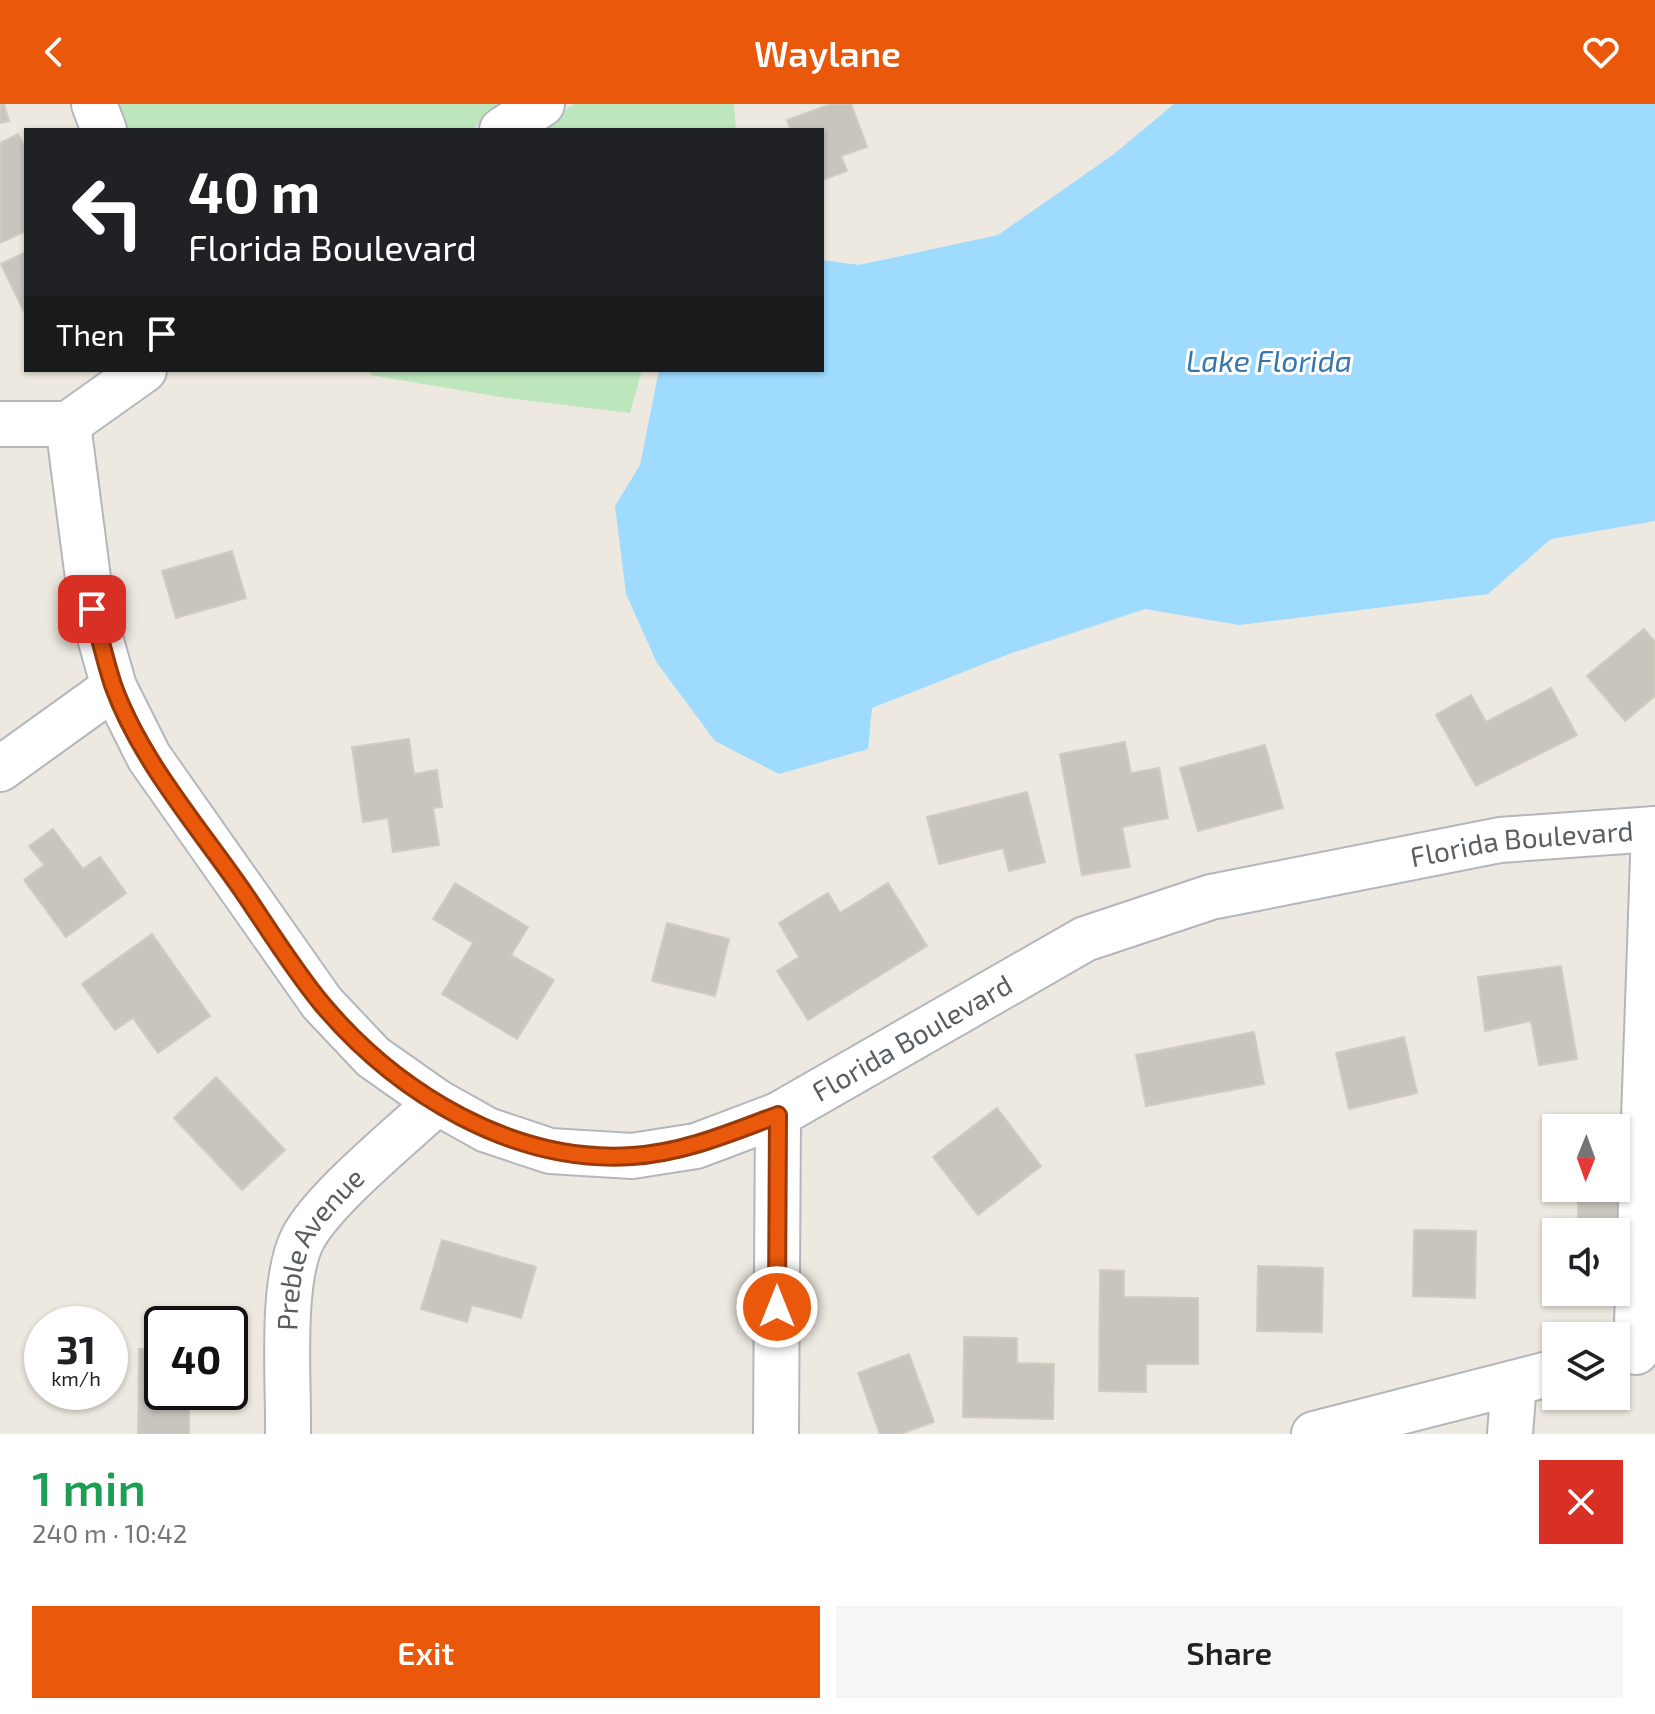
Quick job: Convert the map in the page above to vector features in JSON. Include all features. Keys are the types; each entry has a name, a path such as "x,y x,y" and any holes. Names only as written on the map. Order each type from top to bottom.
{"street":[{"path":"94,104 103,128"},
{"path":"505,128 542,104"},
{"path":"0,424 68,424 141,372"},
{"name":"Florida Boulevard","path":"68,424 92,609 114,687 149,757 322,1003 373,1057 437,1102 487,1130 550,1151 632,1156 696,1146 778,1115 1085,939 1211,897 1500,840 1655,828"},
{"path":"0,769 114,687"},
{"path":"1636,1353 1655,828"},
{"name":"Preble Avenue","path":"288,1434 289,1314 293,1271 302,1239 326,1208 437,1102"},
{"path":"776,1434 778,1115"},
{"path":"1314,1434 1542,1376"},
{"path":"1510,1434 1514,1383"}],"green space":[{"path":"112,104 509,104 473,128 121,128"},
{"path":"574,104 734,104 736,128 538,128"},
{"path":"369,372 641,372 630,413 500,397 371,375"}],"water":[{"name":"Lake Florida","path":"1174,104 1655,104 1655,521 1551,539 1488,594 1239,625 1145,609 1009,654 872,708 868,749 779,774 715,741 657,663 626,594 615,506 640,465 659,372 824,372 824,260 859,265 998,235 1114,154"}],"building":[{"path":"0,104 4,104 9,121 0,123"},
{"path":"831,104 851,104 867,147 841,156 847,171 824,179 824,128 790,128 787,120"},
{"path":"18,134 24,146 24,232 0,243 0,143"},
{"path":"24,253 24,312 1,264"},
{"path":"232,551 246,598 176,618 162,571"},
{"path":"1644,629 1655,642 1655,696 1625,721 1587,676"},
{"path":"1551,688 1577,735 1476,786 1436,715 1471,695 1486,722"},
{"path":"409,739 414,774 437,770 442,807 433,808 439,845 393,852 388,818 363,822 352,747"},
{"path":"1125,742 1131,773 1159,768 1168,818 1122,827 1130,867 1082,875 1060,754"},
{"path":"1265,745 1283,808 1198,831 1180,768"},
{"path":"1027,792 1045,862 1009,871 1003,848 939,864 927,817"},
{"path":"53,829 83,869 100,857 126,893 66,937 24,880 44,865 29,846"},
{"path":"455,883 528,927 511,955 554,980 517,1039 442,994 473,943 433,919"},
{"path":"888,883 927,946 808,1020 777,971 799,957 779,923 828,893 840,913"},
{"path":"667,923 729,939 715,996 652,981"},
{"path":"152,934 210,1016 158,1053 133,1018 115,1030 82,984"},
{"path":"1561,966 1577,1059 1539,1065 1531,1021 1485,1031 1478,977"},
{"path":"1254,1032 1264,1084 1146,1106 1136,1055"},
{"path":"1404,1037 1417,1093 1349,1109 1336,1053"},
{"path":"216,1077 285,1150 242,1190 174,1118"},
{"path":"997,1108 1041,1166 978,1215 933,1157"},
{"path":"1578,1202 1629,1202 1629,1218 1578,1218"},
{"path":"1414,1230 1476,1231 1475,1298 1413,1296"},
{"path":"442,1240 536,1267 521,1318 472,1305 467,1322 421,1309"},
{"path":"1258,1266 1323,1268 1322,1332 1257,1331"},
{"path":"1100,1270 1124,1271 1124,1297 1198,1298 1198,1364 1146,1364 1146,1392 1099,1391"},
{"path":"964,1337 1017,1338 1017,1363 1054,1364 1053,1419 963,1417"},
{"path":"139,1349 144,1349 144,1410 189,1410 189,1434 138,1434"},
{"path":"909,1354 934,1422 900,1434 880,1434 858,1373"}],"route":[{"path":"92,609 114,687 149,757 322,1003 373,1057 437,1102 487,1130 550,1151 632,1156 696,1146 778,1115 777,1307"}]}
